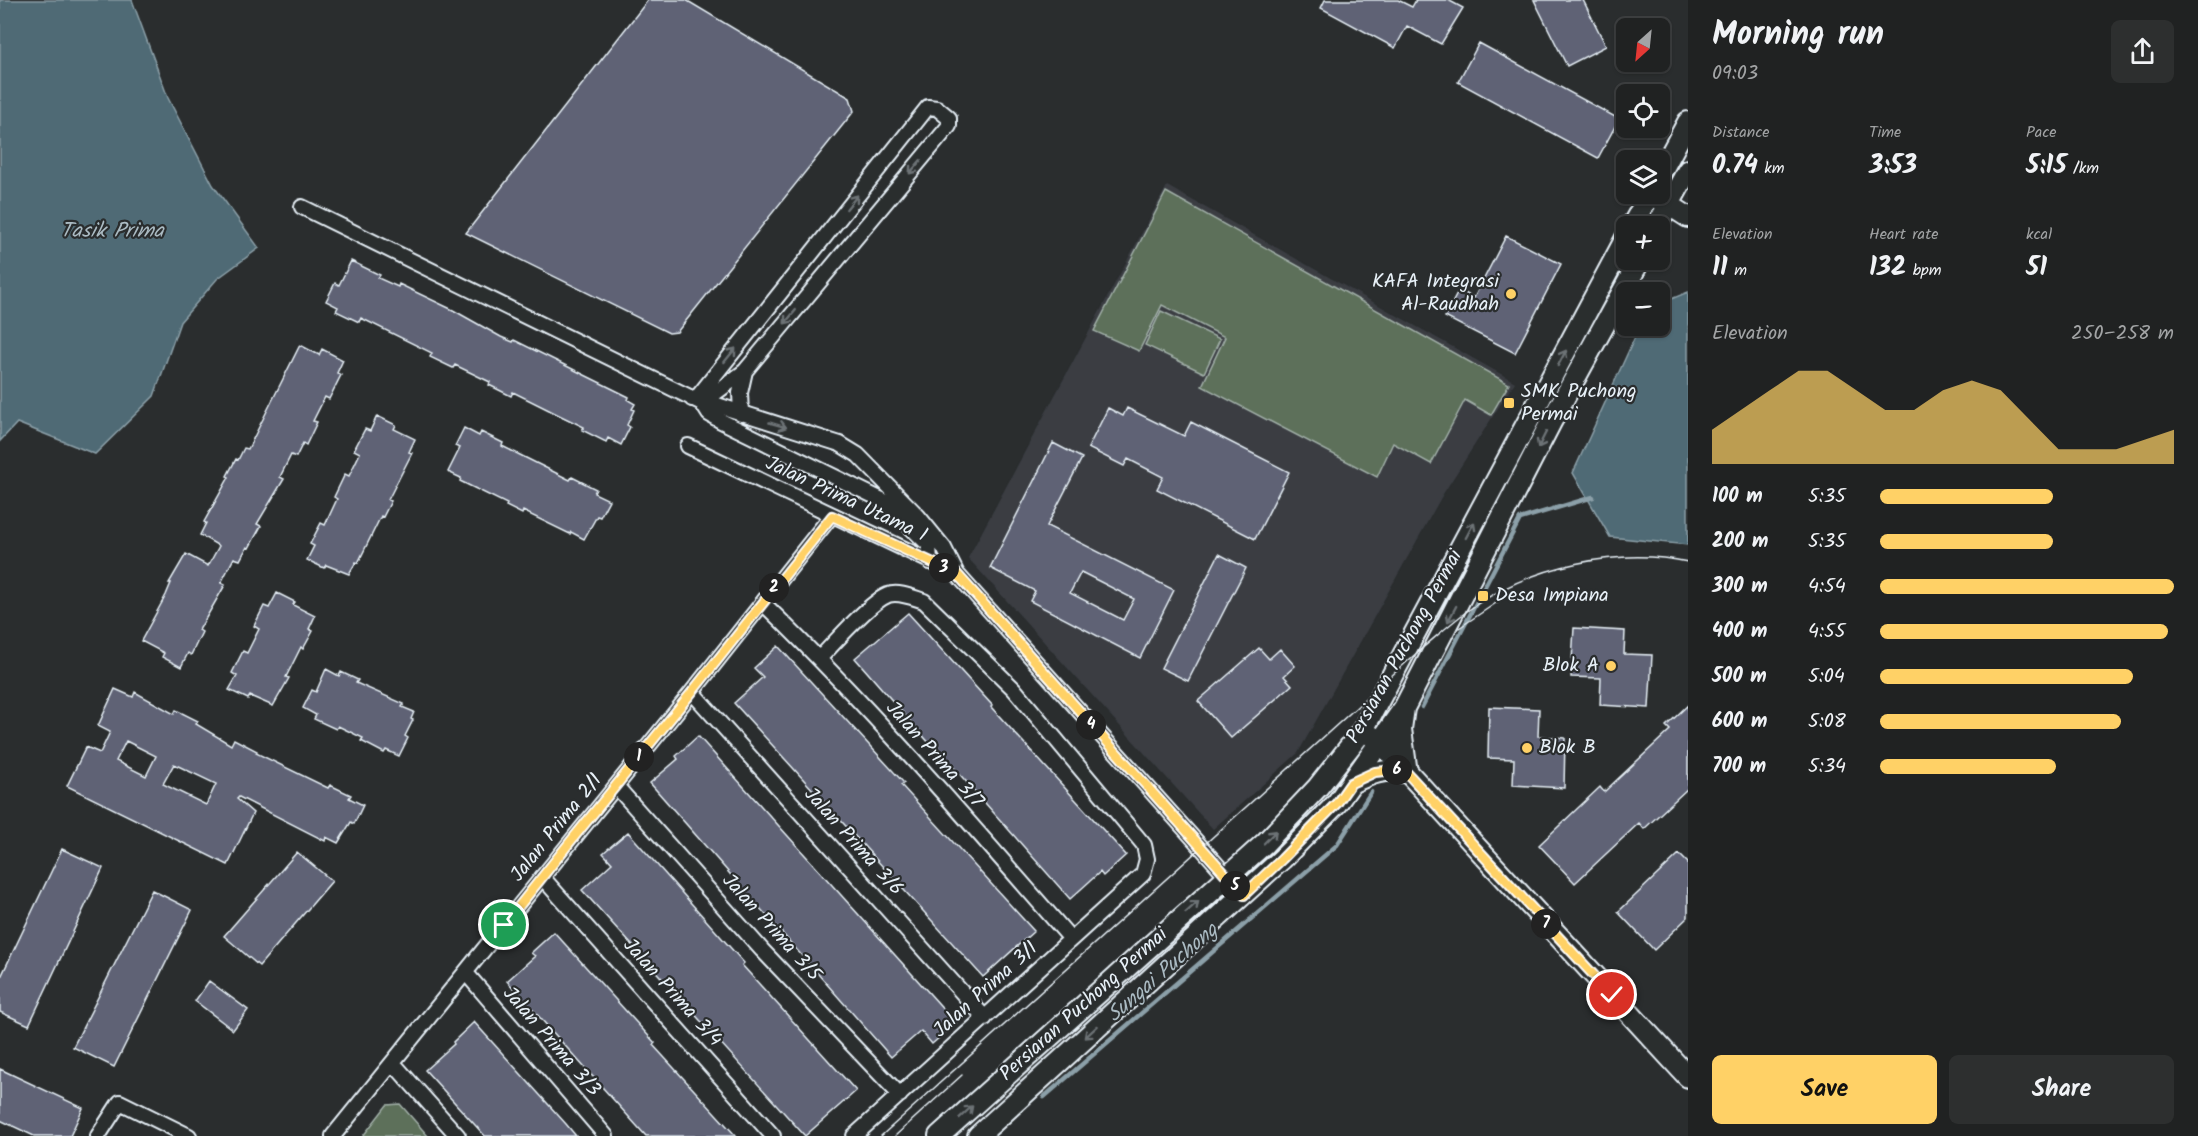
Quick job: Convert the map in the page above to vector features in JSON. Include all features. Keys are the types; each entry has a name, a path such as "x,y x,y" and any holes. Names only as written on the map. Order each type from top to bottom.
{"main road":[{"path":"1670,156 1688,122"},
{"path":"1663,216 1688,170"},
{"path":"1669,205 1688,217"},
{"name":"Persiaran Puchong Permai","path":"939,1136 1265,843 1318,787 1363,730 1616,257"},
{"name":"Persiaran Puchong Permai","path":"978,1136 1244,895 1337,803 1404,708 1551,422 1635,270"},
{"path":"1404,708 1401,729 1407,773"},
{"path":"1363,730 1379,741 1688,1077"},
{"path":"1351,783 1375,772 1396,770 1407,773"},
{"path":"993,1087 1011,1104"}],"street":[{"path":"928,106 937,108 949,118 950,126 745,370 697,401 699,395 928,106"},
{"path":"302,207 697,401 717,405 840,444 858,455 918,516 944,548 957,574"},
{"path":"741,414 740,393 745,370"},
{"path":"697,401 709,414 721,421 884,501 929,544 930,562"},
{"name":"Jalan Prima Utama 1","path":"688,446 957,574 1244,895"},
{"name":"Jalan Prima 2/1","path":"333,1136 832,516"},
{"name":"Jalan Prima 3/1","path":"820,658 865,612 889,595 905,595 924,601 1014,689 1144,845 1147,859 1143,874 854,1136"},
{"name":"Jalan Prima 3/7","path":"763,603 820,658 923,769 1071,939"},
{"name":"Jalan Prima 3/6","path":"692,692 985,1018"},
{"name":"Jalan Prima 3/5","path":"616,786 762,950 900,1095"},
{"name":"Jalan Prima 3/4","path":"542,878 773,1136"},
{"name":"Jalan Prima 3/3","path":"466,973 606,1136"},
{"path":"393,1063 458,1136"},
{"path":"98,1136 120,1102 189,1136"}],"shaded area":[{"path":"1167,186 1515,382 1443,494 1298,753 1213,829 968,558"}],"green space":[{"path":"1166,192 1509,384 1491,415 1465,400 1431,464 1393,443 1377,477 1202,386 1225,337 1162,305 1139,351 1094,331"},
{"path":"1161,311 1220,339 1204,373 1145,345"},
{"path":"400,1104 428,1136 363,1136 387,1105"}],"water":[{"name":"Tasik Prima","path":"0,0 132,0 168,98 213,185 259,248 217,279 180,322 154,396 95,454 17,423 0,441"},
{"path":"1688,292 1688,545 1610,537 1573,473 1635,336 1670,336 1670,299"}],"building":[{"path":"648,0 686,0 850,98 854,111 677,332 669,333 466,233"},
{"path":"1325,0 1398,0 1412,7 1416,0 1448,0 1463,8 1441,44 1407,26 1395,48 1321,8"},
{"path":"1534,0 1583,0 1606,46 1567,66"},
{"path":"1479,43 1616,117 1616,125 1598,158 1458,82"},
{"name":"KAFA Integrasi Al-Raudhah","path":"1506,236 1561,264 1515,353 1445,317 1459,290 1474,298"},
{"path":"351,261 380,275 378,278 398,287 399,284 453,310 501,337 513,342 514,340 629,397 628,400 635,404 632,409 634,410 627,425 630,427 621,445 608,438 606,442 582,430 584,427 513,392 511,396 489,385 490,382 455,365 453,368 430,357 432,353 361,318 359,322 336,311 338,307 326,301 335,283 339,285"},
{"path":"300,345 319,355 322,349 343,360 337,373 341,375 329,399 325,397 313,421 317,422 306,445 303,443 296,457 291,455 280,477 284,479 257,524 261,526 249,548 247,547 240,560 234,558 221,583 225,585 199,630 202,632 191,655 188,653 181,667 162,657 164,653 141,641 186,554 208,566 219,546 200,535 206,523 204,522 229,477 227,476 236,459 238,460 244,448 248,449"},
{"path":"1108,408 1123,416 1127,408 1184,436 1191,422 1289,472 1255,539 1157,489 1163,477 1128,459 1124,466 1088,448"},
{"path":"377,416 396,425 394,429 415,439 409,452 412,453 388,500 391,501 358,563 356,562 349,574 326,565 324,568 307,560 314,546 310,544 321,523 325,525 337,499 334,497 345,474 349,476 360,453 354,450 365,429 370,431"},
{"path":"464,428 479,436 481,432 503,443 502,446 570,480 572,477 596,489 594,493 609,500 584,539 523,511 522,514 460,481 461,478 448,472 460,448 455,446"},
{"path":"1053,443 1082,458 1047,526 1174,590 1140,658 1030,601 1035,591 990,568","holes":["1081,572 1134,599 1123,620 1070,593"]},
{"path":"1219,554 1246,568 1188,681 1161,668"},
{"path":"277,593 295,602 293,605 315,616 309,629 313,631 303,649 301,647 286,677 289,678 273,706 250,696 248,699 229,690 237,676 232,673 243,651 247,653 259,629 254,626 264,606 269,608"},
{"path":"908,613 1126,855 1103,876 1100,872 1070,899 855,658"},
{"name":"Blok A","path":"1574,628 1625,631 1624,654 1652,655 1649,708 1600,705 1601,678 1571,677"},
{"path":"778,646 904,783 901,785 1034,931 983,977 734,703 763,677 754,668"},
{"path":"1259,648 1269,659 1280,649 1295,666 1284,676 1292,685 1231,738 1198,701"},
{"path":"326,669 339,676 341,672 358,680 356,683 404,704 402,707 414,712 411,719 413,720 405,736 408,738 399,756 386,750 384,753 361,741 363,738 338,726 336,729 314,719 316,715 303,708 312,690 316,692"},
{"path":"115,689 133,697 135,692 174,714 176,710 198,721 196,724 231,745 234,739 257,751 256,753 328,788 330,785 351,795 349,798 363,805 354,824 351,822 338,843 326,837 325,841 239,797 237,799 253,813 228,865 67,786 86,747 100,753 110,732 98,726","holes":["126,741 156,756 146,776 116,761","174,764 216,784 206,805 163,784"]},
{"path":"1688,705 1688,788 1644,829 1639,823 1575,883 1539,845 1600,787 1604,792 1670,730 1666,726"},
{"name":"Blok B","path":"1489,707 1539,709 1538,736 1565,738 1564,788 1513,785 1514,759 1488,758"},
{"path":"698,736 956,1023 932,1044 921,1031 891,1057 650,783 678,759 676,756"},
{"path":"628,832 744,963 742,965 856,1091 805,1136 582,890 612,863 603,853"},
{"path":"62,849 103,868 29,1025 0,1012 0,979"},
{"path":"297,852 332,881 259,966 224,936"},
{"path":"1679,854 1688,863 1688,917 1654,950 1618,912"},
{"path":"152,890 192,910 114,1067 73,1047"},
{"path":"554,932 736,1136 646,1136 507,981 535,956 531,953"},
{"path":"209,981 248,1010 233,1030 195,1001"},
{"path":"474,1022 576,1136 485,1136 425,1070"},
{"path":"0,1069 83,1108 70,1136 34,1136 0,1120"}],"waterway":[{"name":"Sungai Puchong","path":"1422,707 1520,519 1593,497"},
{"name":"Sungai Puchong","path":"1044,1097 1337,845 1371,792"}],"tram line":[{"path":"881,1136 1420,650 1473,607 1522,581 1576,564 1633,557 1688,562"},
{"path":"1459,628 1499,601"},
{"path":"895,1136 962,1075"}],"place":[{"name":"KAFA Integrasi Al-Raudhah","path":"1511,294"},
{"name":"SMK Puchong Permai","path":"1509,403"},
{"name":"Desa Impiana","path":"1483,596"},
{"name":"Blok A","path":"1611,666"},
{"name":"Blok B","path":"1527,748"}],"route":[{"path":"504,925 832,516 957,574 1244,895 1337,803 1351,783 1375,772 1396,770 1407,773 1612,995"}]}
